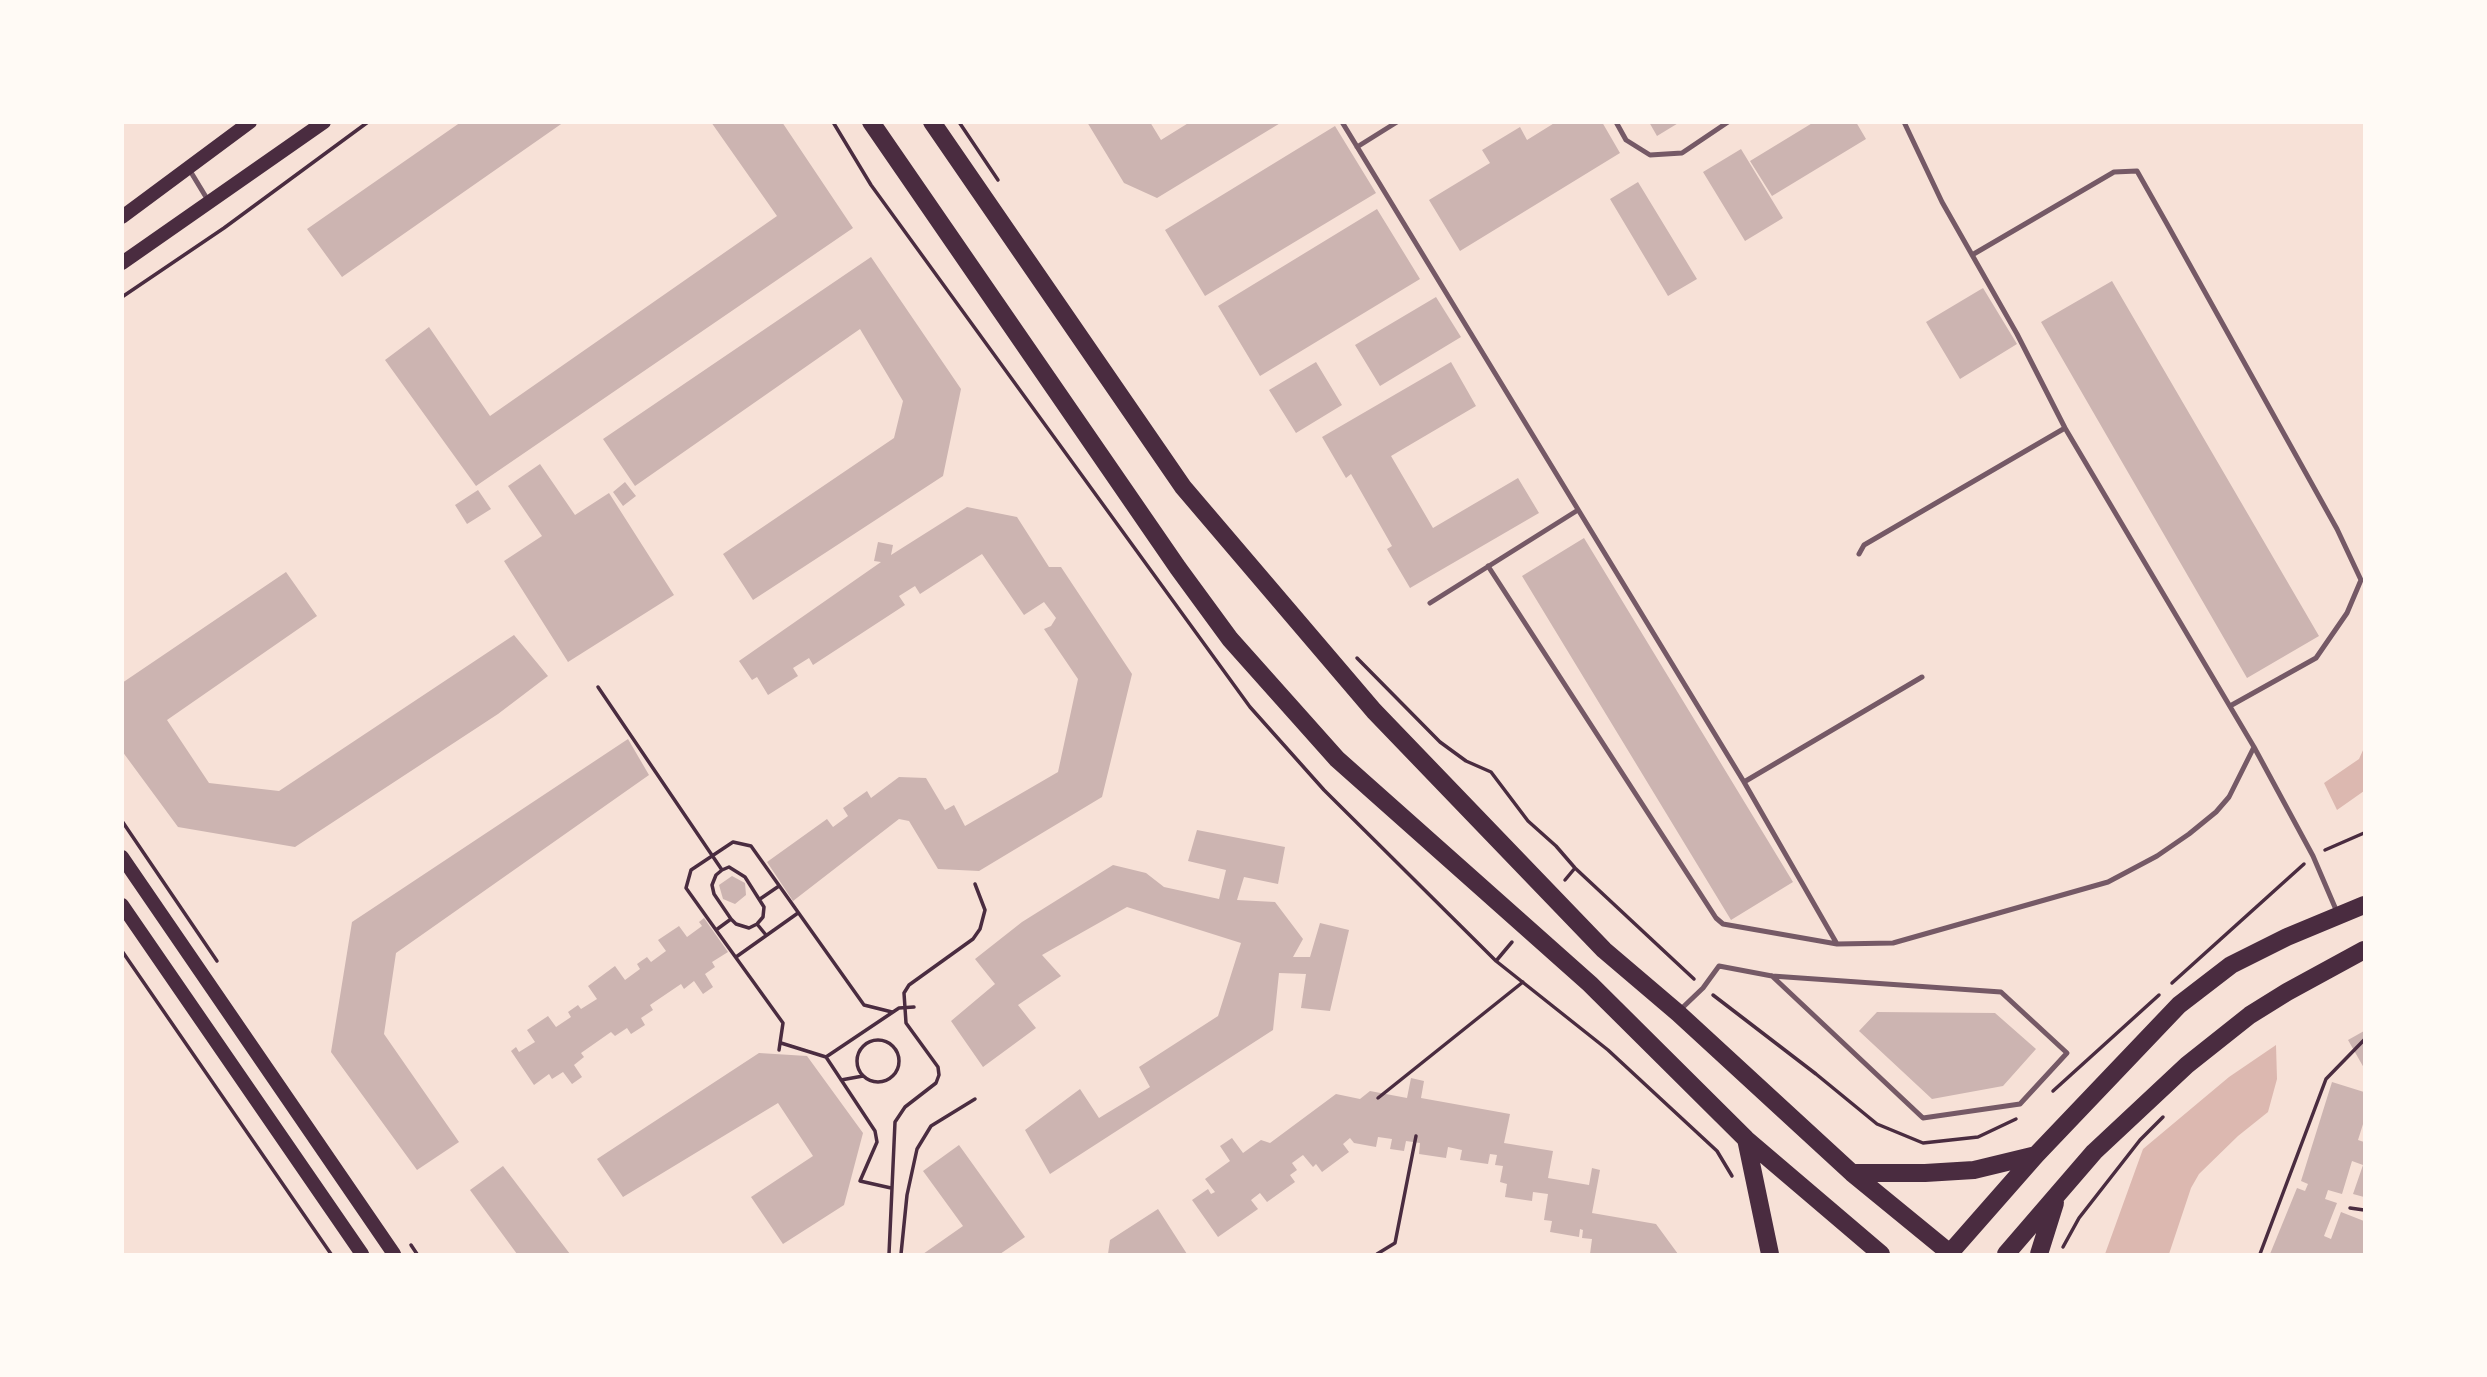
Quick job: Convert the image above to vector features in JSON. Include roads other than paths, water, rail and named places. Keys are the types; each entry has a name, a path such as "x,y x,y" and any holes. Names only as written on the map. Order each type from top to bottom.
{"main road":[{"path":"122,217 250,122"},
{"path":"122,263 324,122"},
{"path":"871,122 1178,568 1230,639 1337,759 1590,984 1746,1139 1881,1255"},
{"path":"932,122 1183,487 1374,711 1604,950 1678,1013 1852,1173 1950,1254 2036,1154 2179,1005 2231,965 2287,937 2364,905"},
{"path":"122,857 394,1255"},
{"path":"122,905 362,1255"},
{"path":"2006,1255 2094,1153 2221,1036 2287,992 2364,950"},
{"path":"1746,1139 1770,1255"},
{"path":"1852,1173 1974,1170 2036,1154"},
{"path":"2039,1255 2060,1190"}],"lane":[{"path":"1342,122 1744,782 1837,944"},
{"path":"1357,147 1397,122"},
{"path":"1616,122 1626,140 1650,155 1682,153 1728,122"},
{"path":"1904,122 1942,202 2017,334 2065,428 2230,706 2313,856 2338,915"},
{"path":"189,169 209,204"},
{"path":"1972,255 2114,172 2137,171 2167,223 2337,529 2361,580 2347,612 2316,658 2230,706"},
{"path":"1859,554 1864,545 2065,428"},
{"path":"1430,603 1578,510"},
{"path":"1488,566 1716,918 1723,924 1837,944 1893,943 2108,882 2167,849 2216,812 2229,797 2253,747"},
{"path":"1744,782 1922,677"},
{"path":"1678,1013 1703,988 1719,966 1772,975 2001,992 2067,1053 2020,1104 1923,1118 1772,975"}]}
